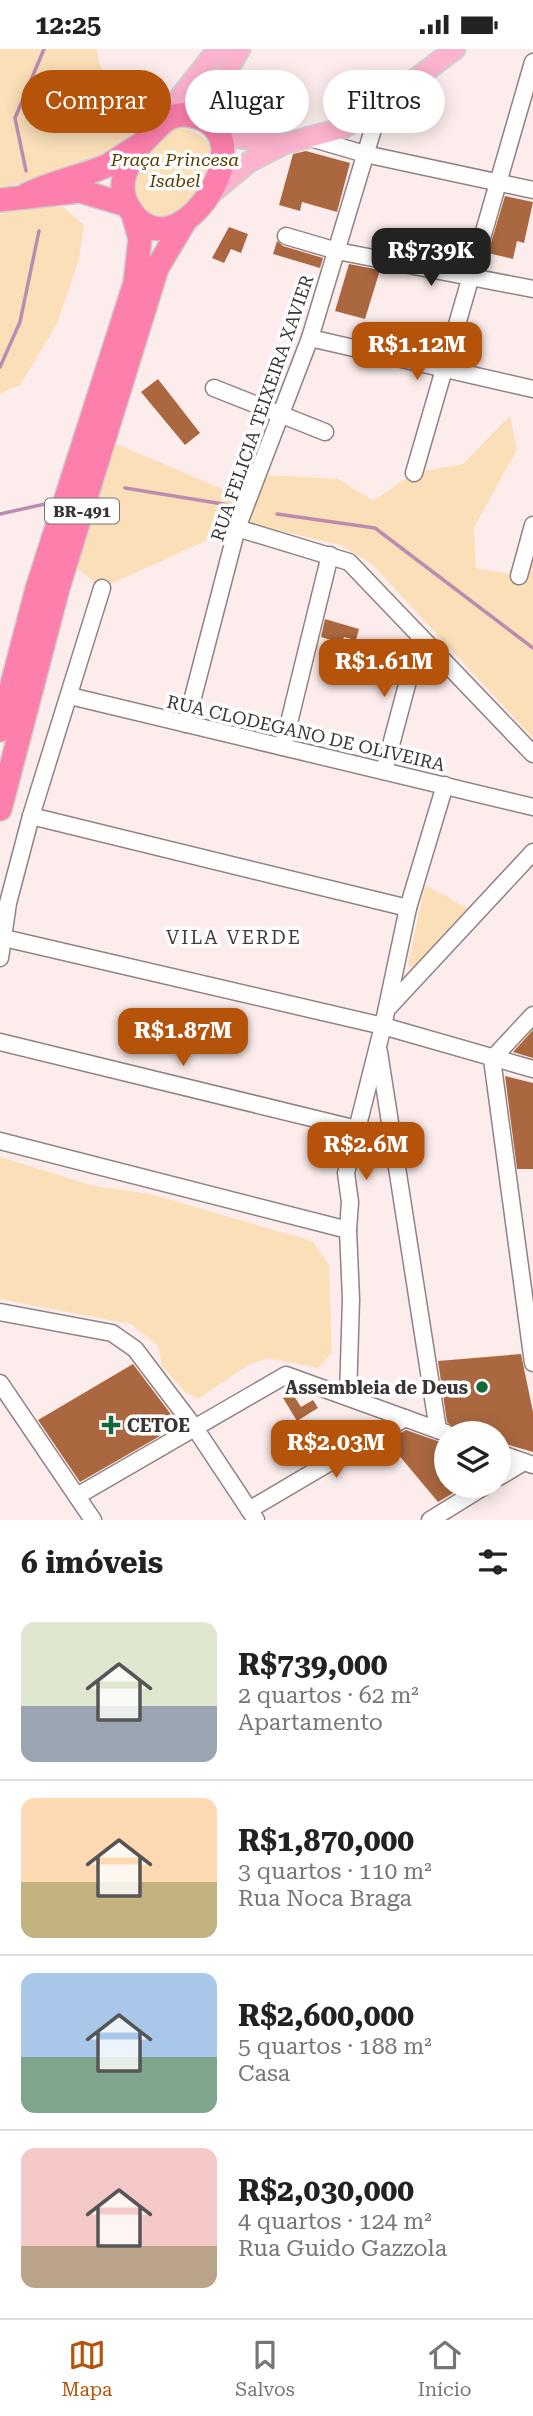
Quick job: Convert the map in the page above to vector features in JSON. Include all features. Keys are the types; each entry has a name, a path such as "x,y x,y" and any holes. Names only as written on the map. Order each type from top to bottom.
{"highway":[{"path":"26,195 45,185 107,165 174,115 185,115"},
{"path":"149,135 122,180 130,210 142,224 154,230 164,230 185,221 207,198 221,172 224,156 216,133"},
{"path":"0,201 26,195 80,191 130,210"},
{"name":"BR-491","path":"0,730 37,589 135,283 140,239 130,210"},
{"name":"BR-491","path":"0,809 58,588 157,268 185,221"}],"main road":[{"path":"149,135 218,49"},
{"path":"228,70 240,49"},
{"path":"427,70 455,49"},
{"path":"230,133 284,144"},
{"path":"207,198 249,162 284,144 326,133"}],"street":[{"path":"414,473 533,62"},
{"name":"RUA FELICIA TEIXEIRA XAVIER","path":"186,724 237,528 310,338 372,133"},
{"path":"310,138 365,154 533,190"},
{"path":"286,236 337,251 533,289"},
{"path":"310,338 533,389"},
{"path":"214,388 326,432"},
{"path":"519,576 533,525"},
{"path":"237,528 349,562 533,754"},
{"path":"283,747 330,555"},
{"path":"0,958 8,903 31,816 102,588"},
{"path":"384,771 420,636"},
{"name":"RUA CLODEGANO DE OLIVEIRA","path":"70,696 533,807"},
{"path":"348,1398 351,1299 348,1230 350,1202 346,1173 385,1018 408,908 444,785"},
{"path":"31,816 408,908"},
{"path":"385,1018 533,852"},
{"path":"4,938 385,1018 492,1059 533,1069"},
{"path":"492,1059 533,1015"},
{"path":"0,1041 357,1129"},
{"path":"378,1045 440,1421"},
{"path":"492,1059 533,1363"},
{"path":"0,1141 348,1230"},
{"path":"0,1312 112,1333 135,1349 195,1429 252,1515 405,1418"},
{"path":"77,1496 286,1375 434,1429"},
{"path":"0,1383 93,1520"},
{"path":"511,1458 528,1464"},
{"path":"511,1472 528,1464"},
{"path":"430,1520 466,1498"}],"green space":[{"path":"0,49 97,49 103,70 21,70 21,133 134,133 84,163 0,188"},
{"name":"Praça Princesa Isabel","path":"184,128 185,133 198,134 208,142 214,159 201,189 175,218 160,224 132,194 137,172 147,152 154,143 172,131"},
{"path":"33,205 63,207 84,225 79,259 57,324 20,385 0,394 0,214"},
{"path":"510,416 517,449 474,528 476,568 519,576 533,545 533,738 372,564 340,545 247,523 266,475 338,479 373,501 414,473 463,464"},
{"path":"114,443 241,497 227,531 102,588 72,564"},
{"path":"425,885 469,909 415,969 408,965"},
{"path":"0,1157 94,1186 150,1194 312,1241 329,1265 332,1353 318,1368 269,1358 248,1365 198,1399 184,1391 162,1366 158,1346 131,1324 0,1299"}],"building":[{"path":"306,151 350,163 337,212 302,202 300,211 279,205 293,154"},
{"path":"505,196 533,202 524,243 517,241 513,259 488,253"},
{"path":"229,227 248,234 241,253 231,249 224,263 212,258"},
{"path":"277,241 283,246 323,258 320,268 273,254"},
{"path":"349,264 380,270 365,319 335,311"},
{"path":"158,379 200,433 185,445 141,392"},
{"path":"325,619 359,629 356,640 344,637 342,643 321,637"},
{"path":"533,1030 533,1058 513,1052"},
{"path":"505,1076 533,1083 533,1169 517,1169"},
{"name":"Assembleia de Deus","path":"521,1354 533,1412 533,1452 511,1446 511,1421 447,1421 438,1361"},
{"name":"CETOE","path":"133,1364 179,1425 80,1482 38,1420"},
{"path":"292,1393 301,1407 313,1400 318,1408 297,1421 283,1398"},
{"path":"406,1430 434,1440 434,1497 387,1441"}],"waterway":[{"path":"26,171 15,118 44,49"},
{"path":"0,367 20,322 39,231"},
{"path":"125,488 235,506"},
{"path":"0,514 45,504"},
{"path":"277,514 375,528 533,648"}],"place":[{"name":"Assembleia de Deus","path":"482,1387"},
{"name":"CETOE","path":"111,1425"}],"district":[{"name":"VILA VERDE","path":"234,937"}]}
